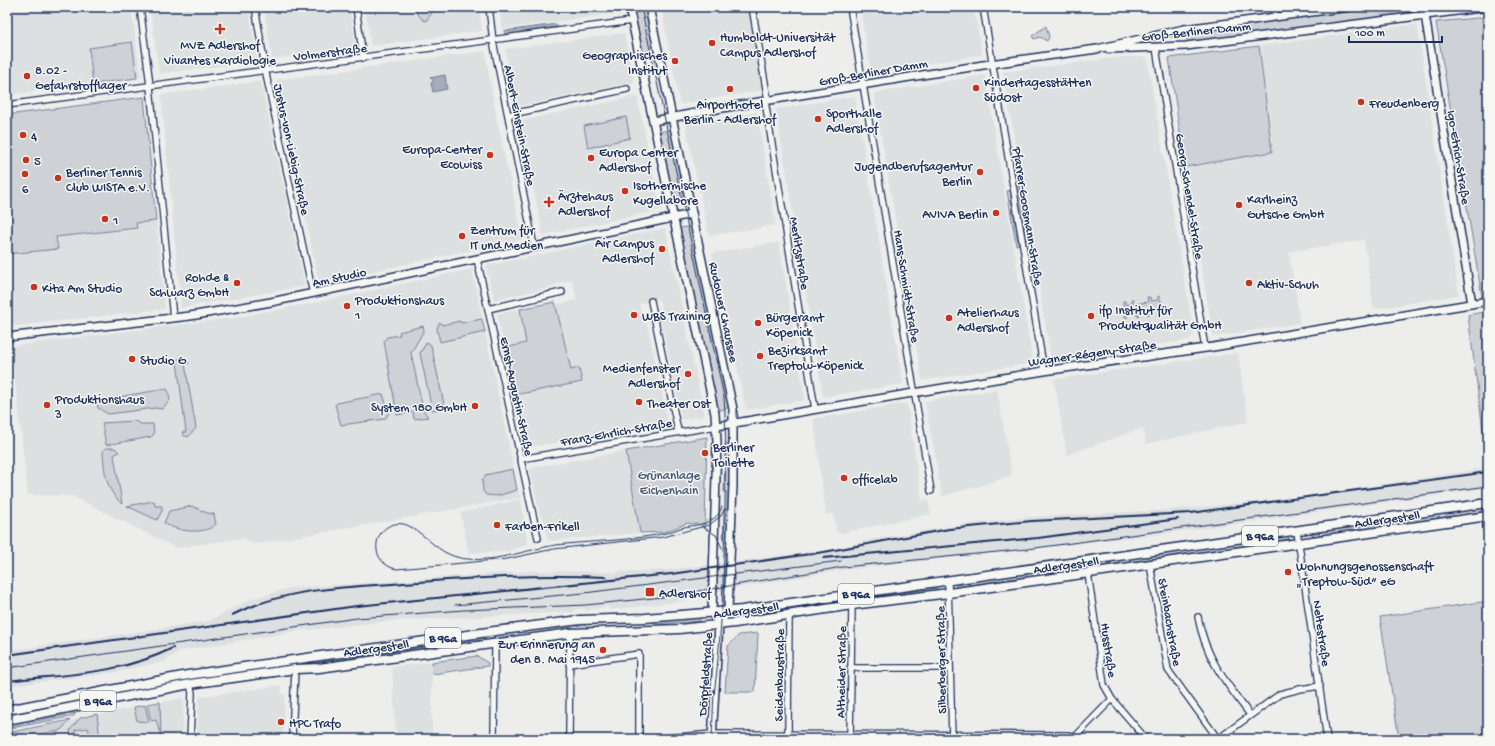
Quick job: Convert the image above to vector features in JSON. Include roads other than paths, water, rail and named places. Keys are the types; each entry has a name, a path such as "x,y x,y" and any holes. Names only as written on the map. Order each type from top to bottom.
{"main road":[{"path":"629,7 715,410 717,426 712,612"},
{"name":"Rudower Chaussee","path":"649,7 734,409 735,423 728,611"},
{"name":"Groß-Berliner Damm","path":"653,121 862,85 1097,49 1154,35 1350,7"},
{"name":"Igo-Etrich-Straße","path":"1424,7 1472,304"},
{"name":"Groß-Berliner Damm","path":"1097,49 1186,46 1488,7"},
{"path":"1154,35 1156,48"},
{"name":"Am Studio","path":"7,337 173,318 313,294 534,246 692,214"},
{"name":"Wagner-Régeny-Straße","path":"717,426 1044,371 1205,348 1488,301"},
{"name":"Adlergestell","path":"7,710 188,675 535,625 580,620 728,611 948,581 1488,503"},
{"name":"Adlergestell","path":"7,720 190,684 295,669 318,668 570,633 678,629 789,616 852,605 950,593 1486,516"},
{"path":"719,624 728,611"},
{"name":"Dörpfeldstraße","path":"712,612 719,624 712,736"},
{"path":"188,675 190,684"}],"street":[{"path":"140,7 173,318"},
{"name":"Justus-von-Liebig-Straße","path":"255,7 265,71 313,294"},
{"path":"356,7 363,58"},
{"name":"Albert-Einstein-Straße","path":"489,7 493,41 534,246"},
{"name":"Merlitzstraße","path":"752,7 815,409"},
{"name":"Hans-Schmidt-Straße","path":"850,7 931,491"},
{"name":"Pfarrer-Goosmann-Straße","path":"983,7 1044,371"},
{"path":"1274,7 1276,17"},
{"path":"1285,7 1286,16"},
{"name":"Volmerstraße","path":"7,106 632,21"},
{"name":"Georg-Schendel-Straße","path":"1156,48 1205,348"},
{"path":"508,115 627,89"},
{"name":"Ernst-Augustin-Straße","path":"477,259 538,538"},
{"path":"488,309 562,292"},
{"path":"651,302 678,431"},
{"name":"Franz-Ehrlich-Straße","path":"520,460 678,431 717,426"},
{"path":"1486,516 1488,543"},
{"name":"Neltestraße","path":"1297,531 1327,739"},
{"name":"Steinbachstraße","path":"1150,564 1168,670 1218,739"},
{"name":"Husstraße","path":"1088,573 1104,685 1112,700 1146,739"},
{"name":"Silberberger Straße","path":"948,581 950,593 952,738"},
{"name":"Altheider Straße","path":"850,737 852,605"},
{"name":"Seidenbaustraße","path":"788,734 789,616"},
{"path":"1198,617 1202,638 1220,676 1250,715"},
{"path":"569,739 570,633"},
{"path":"494,739 495,643"},
{"path":"569,664 639,654 639,739"},
{"path":"850,668 950,668"},
{"path":"292,739 295,669"},
{"path":"190,684 192,693 190,739"},
{"path":"1218,739 1280,694 1320,686"},
{"path":"654,739 788,734 850,737 1078,738 1112,700"}],"water":[{"path":"557,24 557,27 505,35 504,31"},
{"path":"445,75 447,89 433,92 431,83 433,82 433,79 430,78"}],"tram line":[{"path":"641,7 724,397 726,439 724,556 721,626 714,695"},
{"path":"1433,7 1445,7"},
{"path":"7,668 357,618 464,610 586,605 663,597 843,567 1028,549 1488,486"},
{"path":"722,507 718,515 710,521 664,533 635,538 556,545 508,556 484,559 460,558 452,556 409,526 404,524 393,524 384,529 378,538 377,552 384,563 397,569 507,559 554,549 663,537 709,525 721,516 725,508"},
{"path":"701,526 716,535 722,548"},
{"path":"455,605 584,593 841,561"},
{"path":"712,739 714,689"}],"railway":[{"path":"7,655 357,606 671,574 824,552 949,529 1032,521 1191,513 1488,472"},
{"path":"823,558 1038,538 1178,519"},
{"path":"232,615 274,599 316,590 506,577 607,577"},
{"path":"7,681 92,672 132,664 173,648"}],"place":[{"name":"MVZ Adlershof Vivantes Kardiologie","path":"220,29"},
{"name":"Humboldt-Universität Campus Adlershof","path":"712,43"},
{"name":"Geographisches Institut","path":"675,61"},
{"name":"8.02 - Gefahrstofflager","path":"27,76"},
{"name":"Kindertagesstätten SüdOst","path":"976,88"},
{"name":"Airporthotel Berlin - Adlershof","path":"730,89"},
{"name":"Freudenberg","path":"1361,102"},
{"name":"Sporthalle Adlershof","path":"818,119"},
{"name":"4","path":"23,135"},
{"name":"Europa-Center Ecowiss","path":"490,155"},
{"name":"Europa Center Adlershof","path":"591,158"},
{"name":"5","path":"26,160"},
{"name":"Jugendberufsagentur Berlin","path":"980,172"},
{"name":"6","path":"25,174"},
{"name":"Berliner Tennis Club WISTA e.V.","path":"58,178"},
{"name":"Isothermische Kugellabore","path":"625,191"},
{"name":"Ärztehaus Adlershof","path":"549,202"},
{"name":"Karlheinz Gutsche GmbH","path":"1239,205"},
{"name":"AVIVA Berlin","path":"996,213"},
{"name":"1","path":"105,219"},
{"name":"Zentrum für IT und Medien","path":"462,236"},
{"name":"Air Campus Adlershof","path":"662,249"},
{"name":"Rohde & Schwarz GmbH","path":"237,283"},
{"name":"Aktiv-Schuh","path":"1249,283"},
{"name":"Kita Am Studio","path":"34,287"},
{"name":"Produktionshaus 1","path":"347,306"},
{"name":"WBS Training","path":"634,315"},
{"name":"ifp Institut für Produktqualität GmbH","path":"1091,316"},
{"name":"Atelierhaus Adlershof","path":"949,318"},
{"name":"Bürgeramt Köpenick","path":"758,323"},
{"name":"Bezirksamt Treptow-Köpenick","path":"760,356"},
{"name":"Studio G","path":"132,359"},
{"name":"Medienfenster Adlershof","path":"688,374"},
{"name":"Theater Ost","path":"639,402"},
{"name":"Produktionshaus 3","path":"47,405"},
{"name":"System 180 GmbH","path":"475,406"},
{"name":"Berliner Toilette","path":"705,453"},
{"name":"officelab","path":"844,478"},
{"name":"Farben-Frikell","path":"497,525"},
{"name":"Wohnungsgenossenschaft „Treptow-Süd“ eG","path":"1288,572"},
{"name":"Adlershof","path":"650,592"},
{"name":"Zur Erinnerung an den 8. Mai 1945","path":"603,650"},
{"name":"HPC Trafo","path":"281,722"}],"park label":[{"name":"Grünanlage Eichenhain","path":"669,482"}]}
